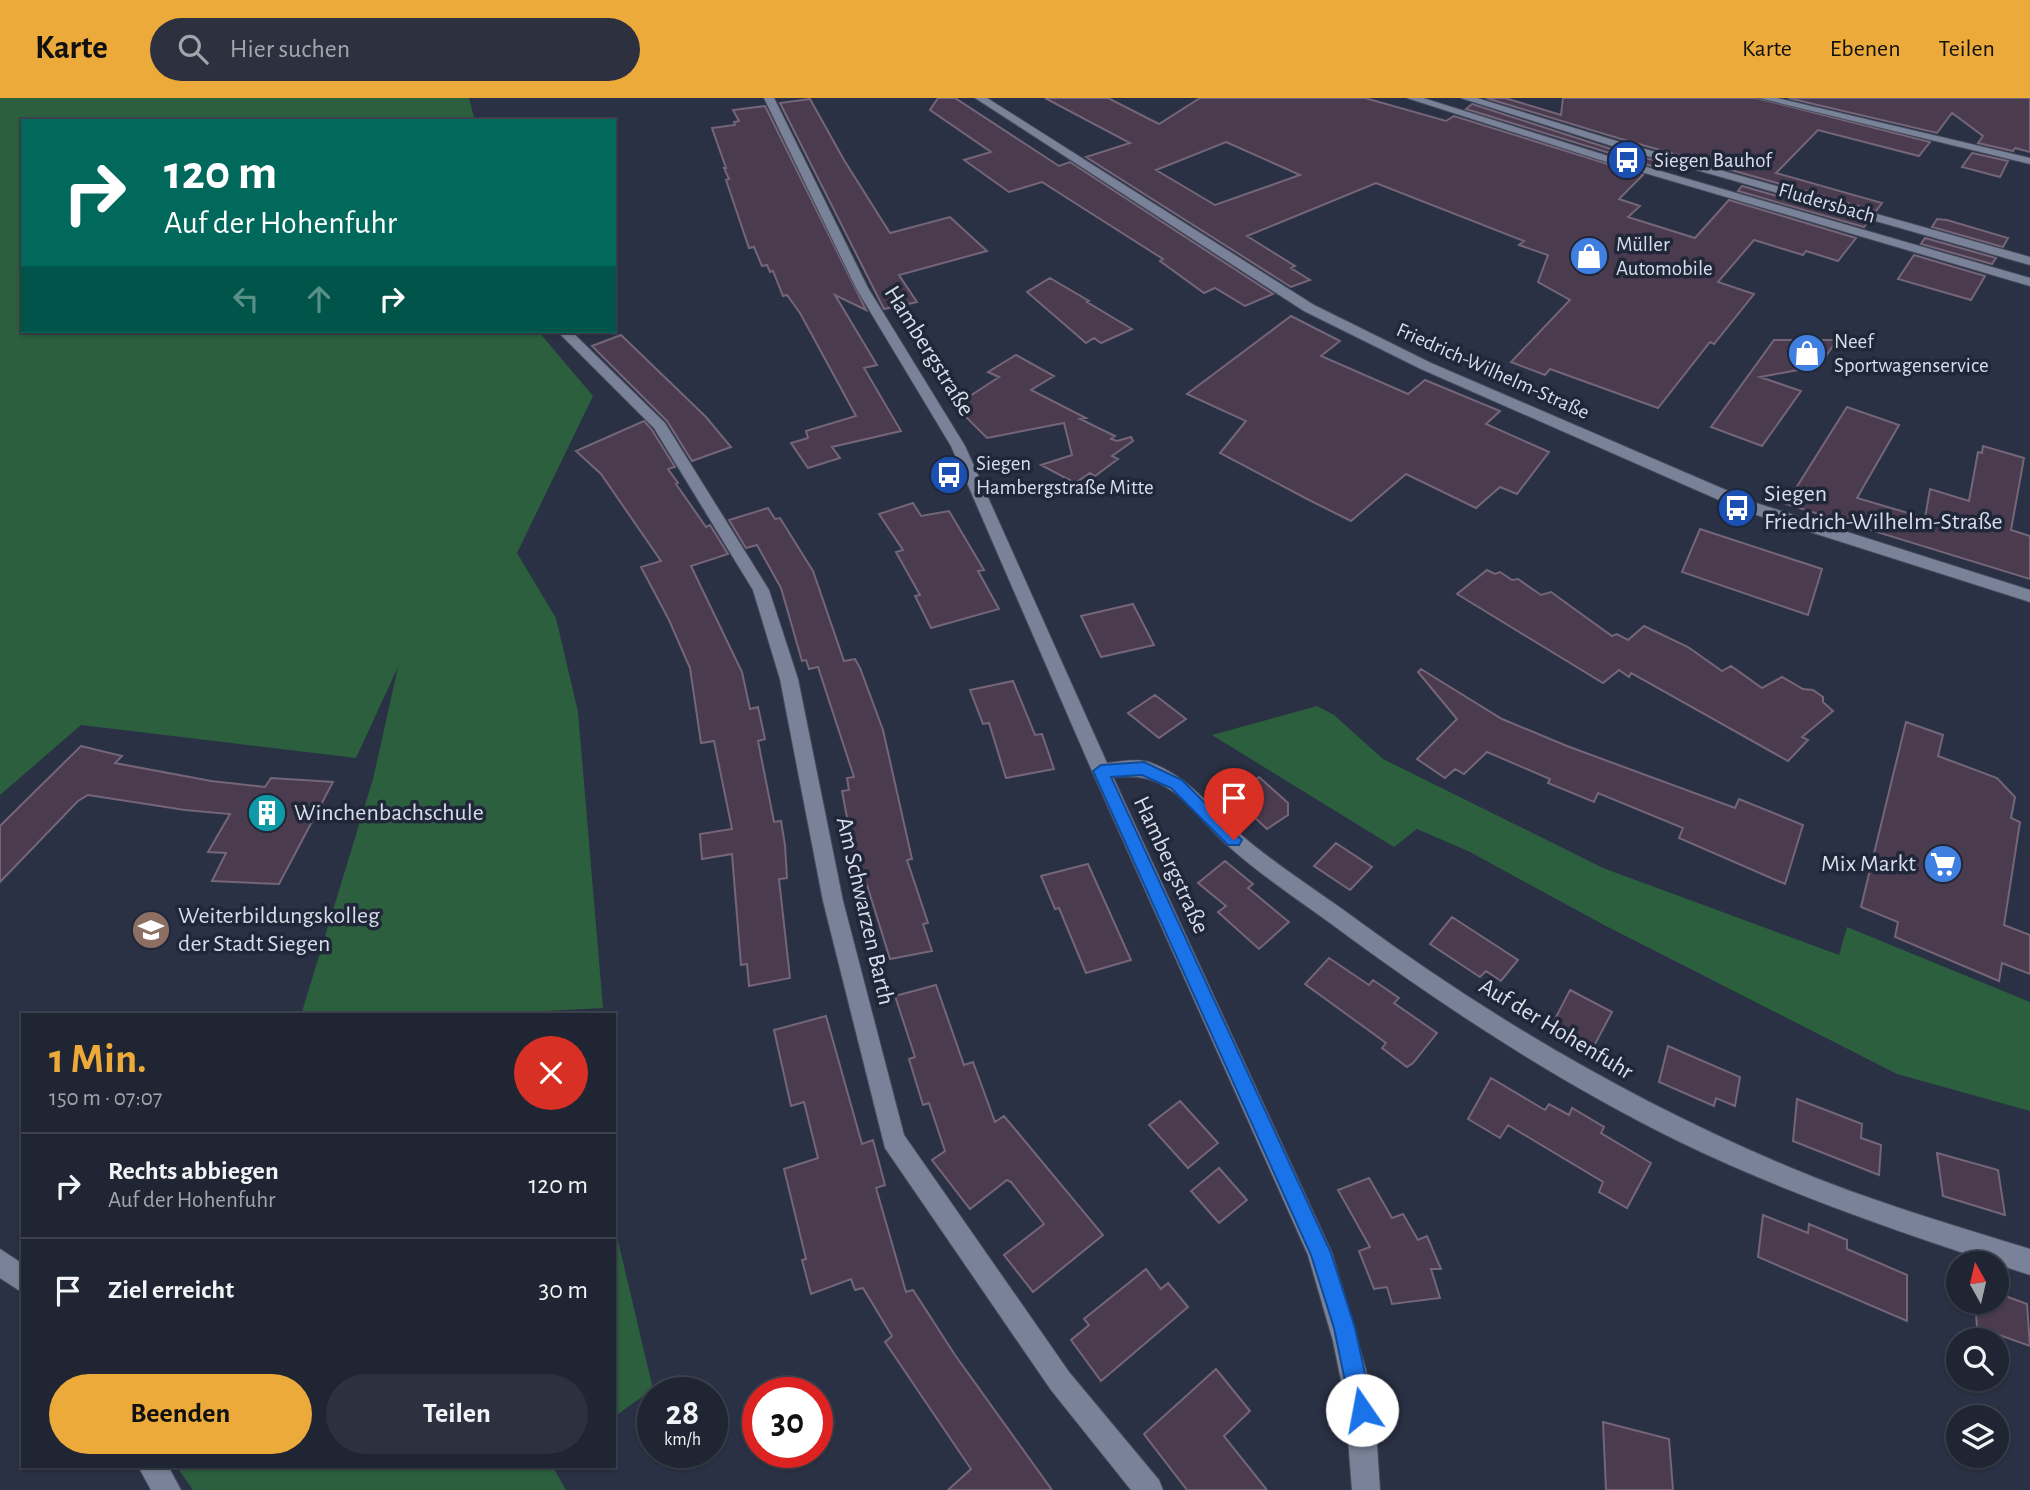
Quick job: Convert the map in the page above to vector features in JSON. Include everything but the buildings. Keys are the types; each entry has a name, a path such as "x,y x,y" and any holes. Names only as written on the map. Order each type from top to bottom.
{"street":[{"name":"Hambergstraße","path":"769,98 862,288 958,446 1101,771 1320,1253 1344,1328 1362,1410 1366,1490"},
{"name":"Friedrich-Wilhelm-Straße","path":"980,98 1309,308 1426,366 1750,507 2030,596"},
{"name":"Fludersbach","path":"1412,98 1601,157 2030,282"},
{"name":"Fludersbach","path":"1466,98 1616,144 2030,261"},
{"path":"1763,98 2030,161"},
{"name":"Am Schwarzen Barth","path":"566,333 660,426 761,590 789,679 833,901 892,1140 1060,1381 1149,1490"},
{"name":"Auf der Hohenfuhr","path":"1101,771 1144,768 1177,784 1234,840 1357,931 1464,1005 1579,1077 1686,1133 1784,1177 1888,1217 2030,1262"},
{"path":"0,1262 21,1278"},
{"path":"153,1468 167,1490"}],"green space":[{"path":"0,98 469,98 474,119 21,119 21,333 540,333 593,396 517,553 556,618 578,712 603,1008 546,1013 302,1013 373,779 398,667 356,758 81,725 0,795"},
{"path":"1317,706 1334,715 1383,759 1603,868 1839,955 1847,927 2030,1002 2030,1111 1897,1074 1604,925 1470,852 1417,829 1394,847 1212,735"},
{"path":"616,1232 650,1377 637,1377 637,1400 616,1416"},
{"path":"178,1468 554,1468 566,1490 193,1490"}],"place":[{"name":"Siegen Bauhof","path":"1627,160"},
{"name":"Müller Automobile","path":"1589,256"},
{"name":"Neef Sportwagenservice","path":"1807,353"},
{"name":"Siegen Hambergstraße Mitte","path":"949,475"},
{"name":"Siegen Friedrich-Wilhelm-Straße","path":"1737,508"},
{"name":"Winchenbachschule","path":"267,813"},
{"name":"Mix Markt","path":"1943,864"},
{"name":"Weiterbildungskolleg der Stadt Siegen","path":"151,930"}],"route":[{"path":"1234,840 1177,784 1144,768 1101,771 1320,1253 1344,1328 1362,1410"}]}
